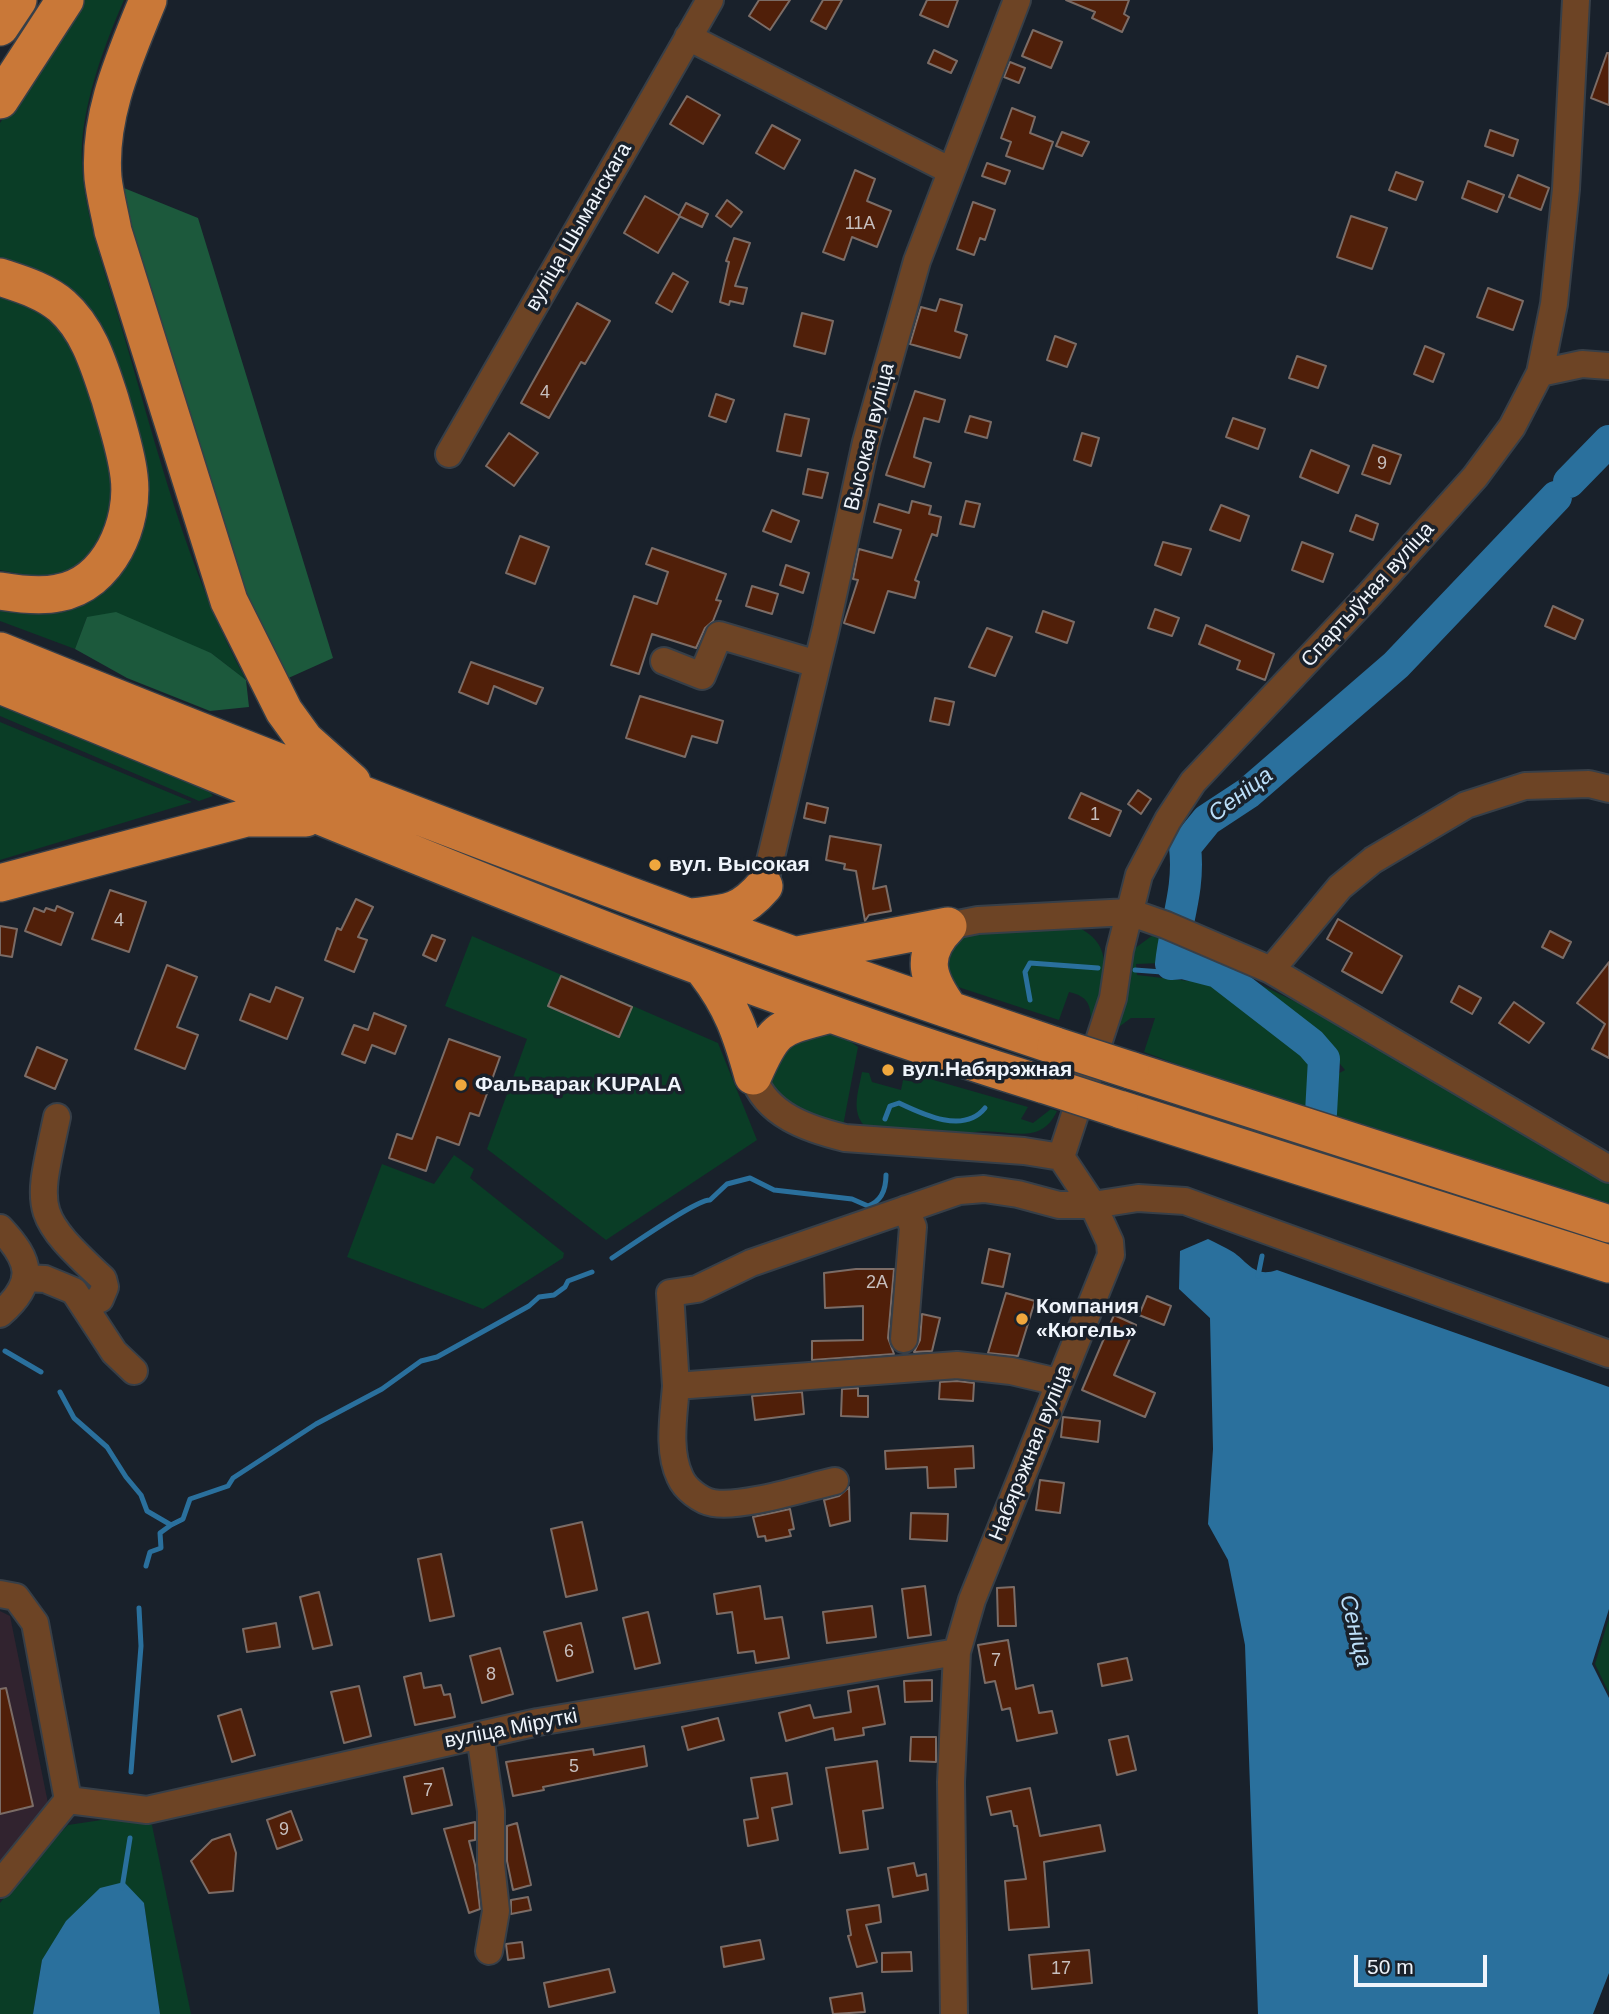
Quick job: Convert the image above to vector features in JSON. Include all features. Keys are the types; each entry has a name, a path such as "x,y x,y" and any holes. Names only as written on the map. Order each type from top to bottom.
{"highway":[{"path":"0,27 18,0"},
{"path":"0,100 65,0"},
{"path":"148,0 113,90 107,122 103,180 113,232 229,601 284,711 305,740 371,799"},
{"path":"0,277 36,289 62,306 85,332 104,382 129,478 124,530 114,552 98,570 74,588 58,593 0,591"},
{"path":"0,651 371,799 794,956 1056,1046 1609,1224"},
{"path":"0,685 705,971 899,1040 1609,1264"},
{"path":"0,883 246,818 321,817"},
{"path":"690,917 735,912 764,886"},
{"path":"764,886 765,907 794,956"},
{"path":"794,956 948,926"},
{"path":"948,926 930,950 929,971 934,988 950,1010"},
{"path":"705,971 728,1000 739,1026 753,1076"},
{"path":"753,1076 768,1042 783,1027 831,1014"}],"street":[{"name":"вуліца Шыманскага","path":"449,454 709,0"},
{"name":"Высокая вуліца","path":"764,886 866,442 917,261 1017,0"},
{"name":"Спартыўная вуліца","path":"1061,1157 1114,998 1129,912 1139,875 1168,820 1193,782 1370,594 1475,477 1512,427 1540,373 1554,304 1564,202 1576,0"},
{"path":"688,37 951,171"},
{"path":"1540,373 1582,364 1609,366"},
{"path":"664,662 702,676 719,635 817,664"},
{"path":"1271,970 1340,887 1373,860 1466,806 1525,786 1589,784 1609,789"},
{"path":"948,926 978,920 1129,912 1166,925 1271,970 1609,1169"},
{"path":"753,1076 757,1087 776,1109 821,1132 845,1138 1024,1151 1061,1157"},
{"path":"57,1117 43,1189 44,1211 67,1245 103,1279 104,1287 100,1299 84,1306"},
{"name":"Набярэжная вуліца","path":"954,2014 951,1782 957,1652 972,1600 1111,1255 1110,1241 1093,1205 1061,1157"},
{"path":"835,1481 737,1502 712,1503 696,1496 680,1478 672,1438 676,1386 670,1293 697,1289 751,1263 959,1191 984,1189 1018,1194 1059,1205 1093,1205 1138,1198 1185,1200 1609,1354"},
{"path":"904,1339 913,1227 906,1209"},
{"path":"0,1228 23,1256 26,1278 22,1293 0,1314"},
{"path":"26,1278 45,1279 74,1291 114,1352 134,1371"},
{"path":"676,1386 957,1365 1011,1371 1058,1382"},
{"path":"0,1594 16,1597 35,1623 68,1800 0,1884"},
{"name":"вуліца Міруткі","path":"68,1800 147,1810 480,1734 957,1652"},
{"path":"480,1734 491,1811 491,1864 496,1911 489,1951"}],"shaded area":[{"path":"0,1611 10,1616 48,1803 0,1864"}],"green space":[{"path":"81,0 124,0 97,70 84,125 82,165 89,213 175,508 207,596 246,680 211,653 87,617 75,649 0,621 0,598 30,600 135,532 111,349 103,331 68,289 36,270 0,258 0,123"},
{"path":"114,184 198,218 333,658 284,680 250,620"},
{"path":"0,290 46,310 86,367 115,480 111,530 90,563 57,581 0,570"},
{"path":"116,612 211,653 246,680 249,707 210,711 127,678 75,649 87,617"},
{"path":"0,703 207,789 213,796 199,801 0,716"},
{"path":"0,722 192,802 0,860"},
{"path":"1075,926 1090,934 1099,945 1103,956 1103,983 1091,1027 1088,1004 1076,994 1069,992 1059,1020 952,985 942,954 965,934"},
{"path":"1153,935 1169,940 1162,963 1136,964 1137,975 1189,981 1212,977 1256,1012 1319,1070 1316,1116 1144,1052 1155,1018 1131,1018 1116,1029 1127,954"},
{"path":"472,936 718,1043 757,1140 606,1240 487,1149 527,1039 445,1006"},
{"path":"1189,950 1368,1037 1609,1180 1609,1207 1328,1120 1330,1078 1345,1070 1322,1042 1219,967 1189,959"},
{"path":"787,1030 838,1033 858,1047 843,1126 790,1108 768,1085"},
{"path":"862,1072 869,1073 872,1082 901,1090 903,1080 921,1083 923,1077 1028,1107 1021,1119 1033,1123 1051,1109 1057,1111 1049,1124 1028,1133 990,1131 964,1135 870,1131 863,1125 857,1111"},
{"path":"454,1155 474,1169 470,1178 564,1253 563,1258 483,1309 347,1257 382,1164 434,1184"},
{"path":"1609,1618 1609,1693 1595,1664"},
{"path":"128,1816 152,1825 191,2014 160,2014 144,1903 42,1960 33,2014 0,2014 0,1903 38,1856 68,1825"}],"water":[{"path":"1208,1239 1233,1252 1257,1270 1277,1270 1609,1387 1609,1609 1592,1664 1609,1698 1609,1973 1593,2014 1258,2014 1245,1645 1228,1560 1208,1524 1213,1449 1210,1318 1179,1289 1180,1251"},
{"path":"124,1882 144,1903 160,2014 33,2014 42,1960 66,1921 100,1888"}],"building":[{"path":"759,0 790,0 770,30 749,16"},
{"path":"823,0 842,0 826,29 811,21"},
{"path":"927,0 958,0 948,27 920,15"},
{"path":"1066,0 1129,0 1124,14 1129,17 1122,32 1092,18 1095,12"},
{"path":"1033,30 1062,42 1051,68 1022,56"},
{"path":"934,50 957,61 951,73 928,63"},
{"path":"1609,53 1609,105 1591,98"},
{"path":"1010,62 1025,68 1019,83 1004,77"},
{"path":"687,96 720,115 703,144 670,124"},
{"path":"1012,108 1035,117 1030,133 1053,142 1043,169 1006,156 1011,142 1001,138"},
{"path":"772,125 800,140 784,169 756,153"},
{"path":"1490,130 1518,140 1513,156 1485,146"},
{"path":"1062,132 1089,142 1082,156 1056,146"},
{"path":"987,163 1010,171 1005,184 982,176"},
{"path":"855,170 875,179 867,201 891,211 877,247 852,237 844,260 823,252"},
{"path":"1396,172 1423,182 1416,200 1389,190"},
{"path":"1518,175 1549,188 1541,210 1509,197"},
{"path":"1468,181 1504,195 1497,212 1462,198"},
{"path":"645,196 680,216 658,253 624,233"},
{"path":"727,200 742,212 731,227 716,216"},
{"path":"973,202 995,210 985,240 980,238 974,255 957,249"},
{"path":"686,203 708,214 702,227 679,216"},
{"path":"1351,216 1387,228 1372,269 1337,257"},
{"path":"734,238 750,243 735,286 747,288 743,304 730,301 729,305 720,302 729,262 726,261"},
{"path":"673,273 688,282 672,312 656,303"},
{"path":"1488,288 1523,301 1513,330 1477,317"},
{"path":"940,299 962,305 955,331 967,335 960,358 910,344 921,307 936,311"},
{"path":"577,303 610,321 585,364 581,362 549,418 521,403"},
{"path":"802,313 833,321 825,354 794,346"},
{"path":"1055,336 1076,344 1067,367 1047,360"},
{"path":"1425,346 1444,354 1433,382 1414,374"},
{"path":"1297,356 1326,366 1318,388 1289,378"},
{"path":"915,391 945,400 939,422 924,418 916,448 914,457 931,463 924,487 886,475"},
{"path":"716,394 734,400 726,422 709,416"},
{"path":"785,414 809,419 801,456 777,451"},
{"path":"970,416 991,422 987,438 965,432"},
{"path":"1233,418 1265,429 1258,449 1226,437"},
{"path":"509,433 538,453 514,486 486,466"},
{"path":"1082,433 1099,438 1091,466 1074,460"},
{"path":"1373,445 1401,455 1390,484 1362,474"},
{"path":"1311,450 1349,466 1338,493 1300,477"},
{"path":"808,469 828,473 822,498 803,494"},
{"path":"912,501 931,506 929,514 941,517 937,536 932,534 915,580 919,582 915,598 888,591 874,633 844,623 858,580 853,579 859,549 892,558 901,530 874,522 879,504 909,513"},
{"path":"966,501 980,504 974,527 960,524"},
{"path":"1221,505 1249,516 1240,541 1210,530"},
{"path":"772,510 799,521 791,542 763,531"},
{"path":"1356,515 1378,524 1373,540 1350,531"},
{"path":"520,536 549,547 535,584 506,573"},
{"path":"1163,542 1191,549 1181,575 1155,565"},
{"path":"1302,542 1333,554 1323,582 1292,570"},
{"path":"652,548 726,574 716,600 721,601 713,621 705,628 696,648 652,634 639,674 611,665 634,596 657,604 668,572 646,564"},
{"path":"786,565 809,573 803,593 780,585"},
{"path":"752,586 778,594 772,614 746,606"},
{"path":"1553,606 1583,620 1575,639 1545,626"},
{"path":"1155,609 1179,618 1172,636 1148,628"},
{"path":"1043,611 1074,622 1067,643 1036,632"},
{"path":"1206,625 1274,654 1265,680 1237,669 1240,661 1199,644"},
{"path":"987,628 1012,637 995,676 969,667"},
{"path":"471,662 543,688 536,704 494,686 488,704 459,692"},
{"path":"640,696 723,721 717,743 692,736 685,757 626,738"},
{"path":"935,698 954,702 949,725 930,721"},
{"path":"1138,790 1151,799 1141,814 1128,804"},
{"path":"1081,793 1121,811 1110,836 1069,818"},
{"path":"807,803 828,808 825,823 804,818"},
{"path":"830,836 881,845 873,889 886,886 891,911 869,915 865,921 856,871 844,869 845,864 826,860"},
{"path":"110,890 146,902 129,952 92,939"},
{"path":"356,899 373,907 358,937 367,940 354,972 325,960 337,928 341,930"},
{"path":"57,906 73,913 61,945 25,931 34,908 44,912 46,908 55,911"},
{"path":"1338,919 1402,956 1382,993 1342,971 1352,953 1327,939"},
{"path":"0,926 17,929 12,957 0,955"},
{"path":"1550,931 1571,942 1563,958 1542,947"},
{"path":"432,935 445,940 436,961 423,955"},
{"path":"1609,962 1609,1058 1592,1049 1605,1024 1577,1003"},
{"path":"167,965 197,977 177,1027 198,1035 185,1069 135,1049"},
{"path":"561,976 632,1007 619,1037 548,1006"},
{"path":"1459,986 1481,998 1472,1014 1451,1002"},
{"path":"276,987 303,998 287,1039 240,1020 250,994 270,1002"},
{"path":"1514,1002 1544,1023 1529,1043 1499,1023"},
{"path":"374,1013 406,1026 395,1054 372,1045 365,1063 342,1054 354,1025 368,1030"},
{"name":"Фальварак KUPALA","path":"449,1039 500,1057 479,1116 470,1113 459,1145 437,1137 426,1171 389,1158 397,1134 412,1139"},
{"path":"37,1047 67,1060 55,1089 25,1076"},
{"path":"989,1249 1010,1254 1003,1287 982,1283"},
{"path":"856,1269 894,1269 888,1338 894,1354 812,1360 812,1341 863,1340 863,1306 825,1308 824,1273"},
{"path":"1006,1293 1035,1301 1018,1356 988,1353"},
{"path":"1147,1296 1171,1306 1164,1325 1139,1315"},
{"path":"922,1314 940,1318 932,1351 914,1352 920,1340"},
{"path":"1114,1315 1136,1325 1114,1375 1155,1393 1145,1417 1082,1390"},
{"path":"940,1382 974,1383 973,1401 939,1399"},
{"path":"858,1388 858,1396 868,1396 868,1417 841,1416 842,1389"},
{"path":"802,1392 804,1414 755,1420 752,1396"},
{"path":"1063,1417 1100,1421 1098,1442 1061,1437"},
{"path":"973,1446 974,1468 955,1469 956,1487 928,1488 927,1467 886,1469 885,1451"},
{"path":"1040,1480 1064,1483 1060,1513 1036,1510"},
{"path":"849,1487 850,1521 830,1526 824,1500 839,1496"},
{"path":"790,1509 794,1529 789,1530 791,1536 766,1541 765,1536 758,1537 753,1517"},
{"path":"911,1513 948,1514 947,1541 910,1539"},
{"path":"582,1522 597,1590 566,1597 551,1529"},
{"path":"441,1554 454,1616 430,1621 418,1559"},
{"path":"760,1586 765,1619 782,1617 789,1658 756,1663 754,1651 738,1653 732,1612 717,1614 714,1594"},
{"path":"925,1586 931,1635 908,1638 902,1589"},
{"path":"1014,1587 1016,1626 998,1626 997,1588"},
{"path":"319,1592 332,1645 313,1649 300,1597"},
{"path":"872,1606 876,1637 827,1643 823,1612"},
{"path":"648,1612 660,1663 635,1669 623,1618"},
{"path":"276,1623 280,1647 247,1652 243,1629"},
{"path":"581,1623 593,1672 557,1681 544,1632"},
{"path":"1008,1640 1016,1689 1033,1685 1039,1713 1052,1711 1057,1733 1017,1741 1010,1708 1002,1710 995,1681 985,1683 978,1645"},
{"path":"500,1648 513,1694 482,1703 470,1656"},
{"path":"1127,1658 1132,1680 1102,1686 1098,1664"},
{"path":"421,1673 424,1688 441,1685 444,1695 450,1694 455,1717 415,1725 404,1677"},
{"path":"932,1680 932,1701 905,1702 904,1681"},
{"path":"359,1686 371,1736 344,1743 331,1692"},
{"path":"878,1686 885,1724 863,1728 864,1735 835,1740 833,1728 786,1741 779,1713 810,1705 814,1718 851,1712 848,1691"},
{"path":"6,1688 33,1806 0,1814 0,1689"},
{"path":"241,1709 255,1755 232,1762 218,1716"},
{"path":"718,1718 724,1740 688,1750 682,1727"},
{"path":"1128,1736 1136,1770 1117,1775 1109,1740"},
{"path":"911,1737 936,1737 936,1762 910,1761"},
{"path":"644,1746 647,1766 543,1787 544,1790 513,1796 506,1762 593,1749 594,1755"},
{"path":"877,1761 883,1808 863,1811 868,1849 840,1853 826,1768"},
{"path":"443,1768 452,1805 412,1814 404,1777"},
{"path":"787,1773 792,1804 772,1808 778,1840 748,1846 744,1820 758,1818 751,1778"},
{"path":"1030,1788 1040,1836 1100,1825 1105,1851 1044,1862 1049,1927 1009,1930 1005,1881 1026,1879 1017,1826 1014,1826 1011,1811 991,1815 987,1797"},
{"path":"291,1811 302,1840 277,1849 267,1820"},
{"path":"475,1822 475,1840 469,1841 480,1909 469,1913 444,1829"},
{"path":"517,1823 531,1885 513,1890 507,1861 507,1826"},
{"path":"230,1834 236,1853 233,1891 209,1893 191,1861 212,1840"},
{"path":"914,1863 917,1876 926,1874 928,1890 893,1897 888,1868"},
{"path":"528,1897 531,1910 511,1914 511,1900"},
{"path":"879,1905 881,1922 866,1925 877,1962 857,1967 848,1936 851,1935 847,1910"},
{"path":"760,1940 764,1959 724,1967 721,1947"},
{"path":"522,1942 524,1958 508,1960 506,1944"},
{"path":"1089,1950 1092,1983 1032,1989 1029,1955"},
{"path":"911,1952 912,1971 882,1972 882,1953"},
{"path":"609,1969 615,1992 549,2007 544,1983"},
{"path":"862,1993 865,2012 833,2014 830,1998"}],"waterway":[{"name":"Сеніца","path":"1569,482 1609,441"},
{"name":"Сеніца","path":"1321,1113 1324,1059 1311,1044 1218,972 1183,963 1171,964 1184,892 1185,847 1207,820 1248,793 1396,665 1556,497"},
{"path":"1030,1000 1025,972 1030,963 1098,968"},
{"path":"1135,970 1162,972 1171,964"},
{"path":"885,1119 890,1106 899,1103 932,1117 955,1121 976,1116 985,1108"},
{"path":"612,1258 678,1215 710,1200 727,1184 750,1178 774,1190 852,1199 868,1206 882,1194 886,1175"},
{"name":"Сеніца","path":"1258,1276 1262,1256"},
{"path":"60,1392 74,1418 107,1447 141,1495 147,1511 171,1525 183,1519 190,1499 228,1486 233,1478 316,1424 382,1389 421,1361 437,1357 529,1306 539,1297 554,1295 565,1287 568,1281 592,1272"},
{"path":"5,1351 41,1372"},
{"path":"146,1566 150,1552 161,1548 160,1533 171,1525"},
{"path":"131,1772 141,1646 139,1608"},
{"path":"122,1888 130,1838"}],"place":[{"name":"вул. Высокая","path":"655,865"},
{"name":"вул.Набярэжная","path":"888,1070"},
{"name":"Фальварак KUPALA","path":"461,1085"},
{"name":"Компания «Кюгель»","path":"1022,1319"}]}
